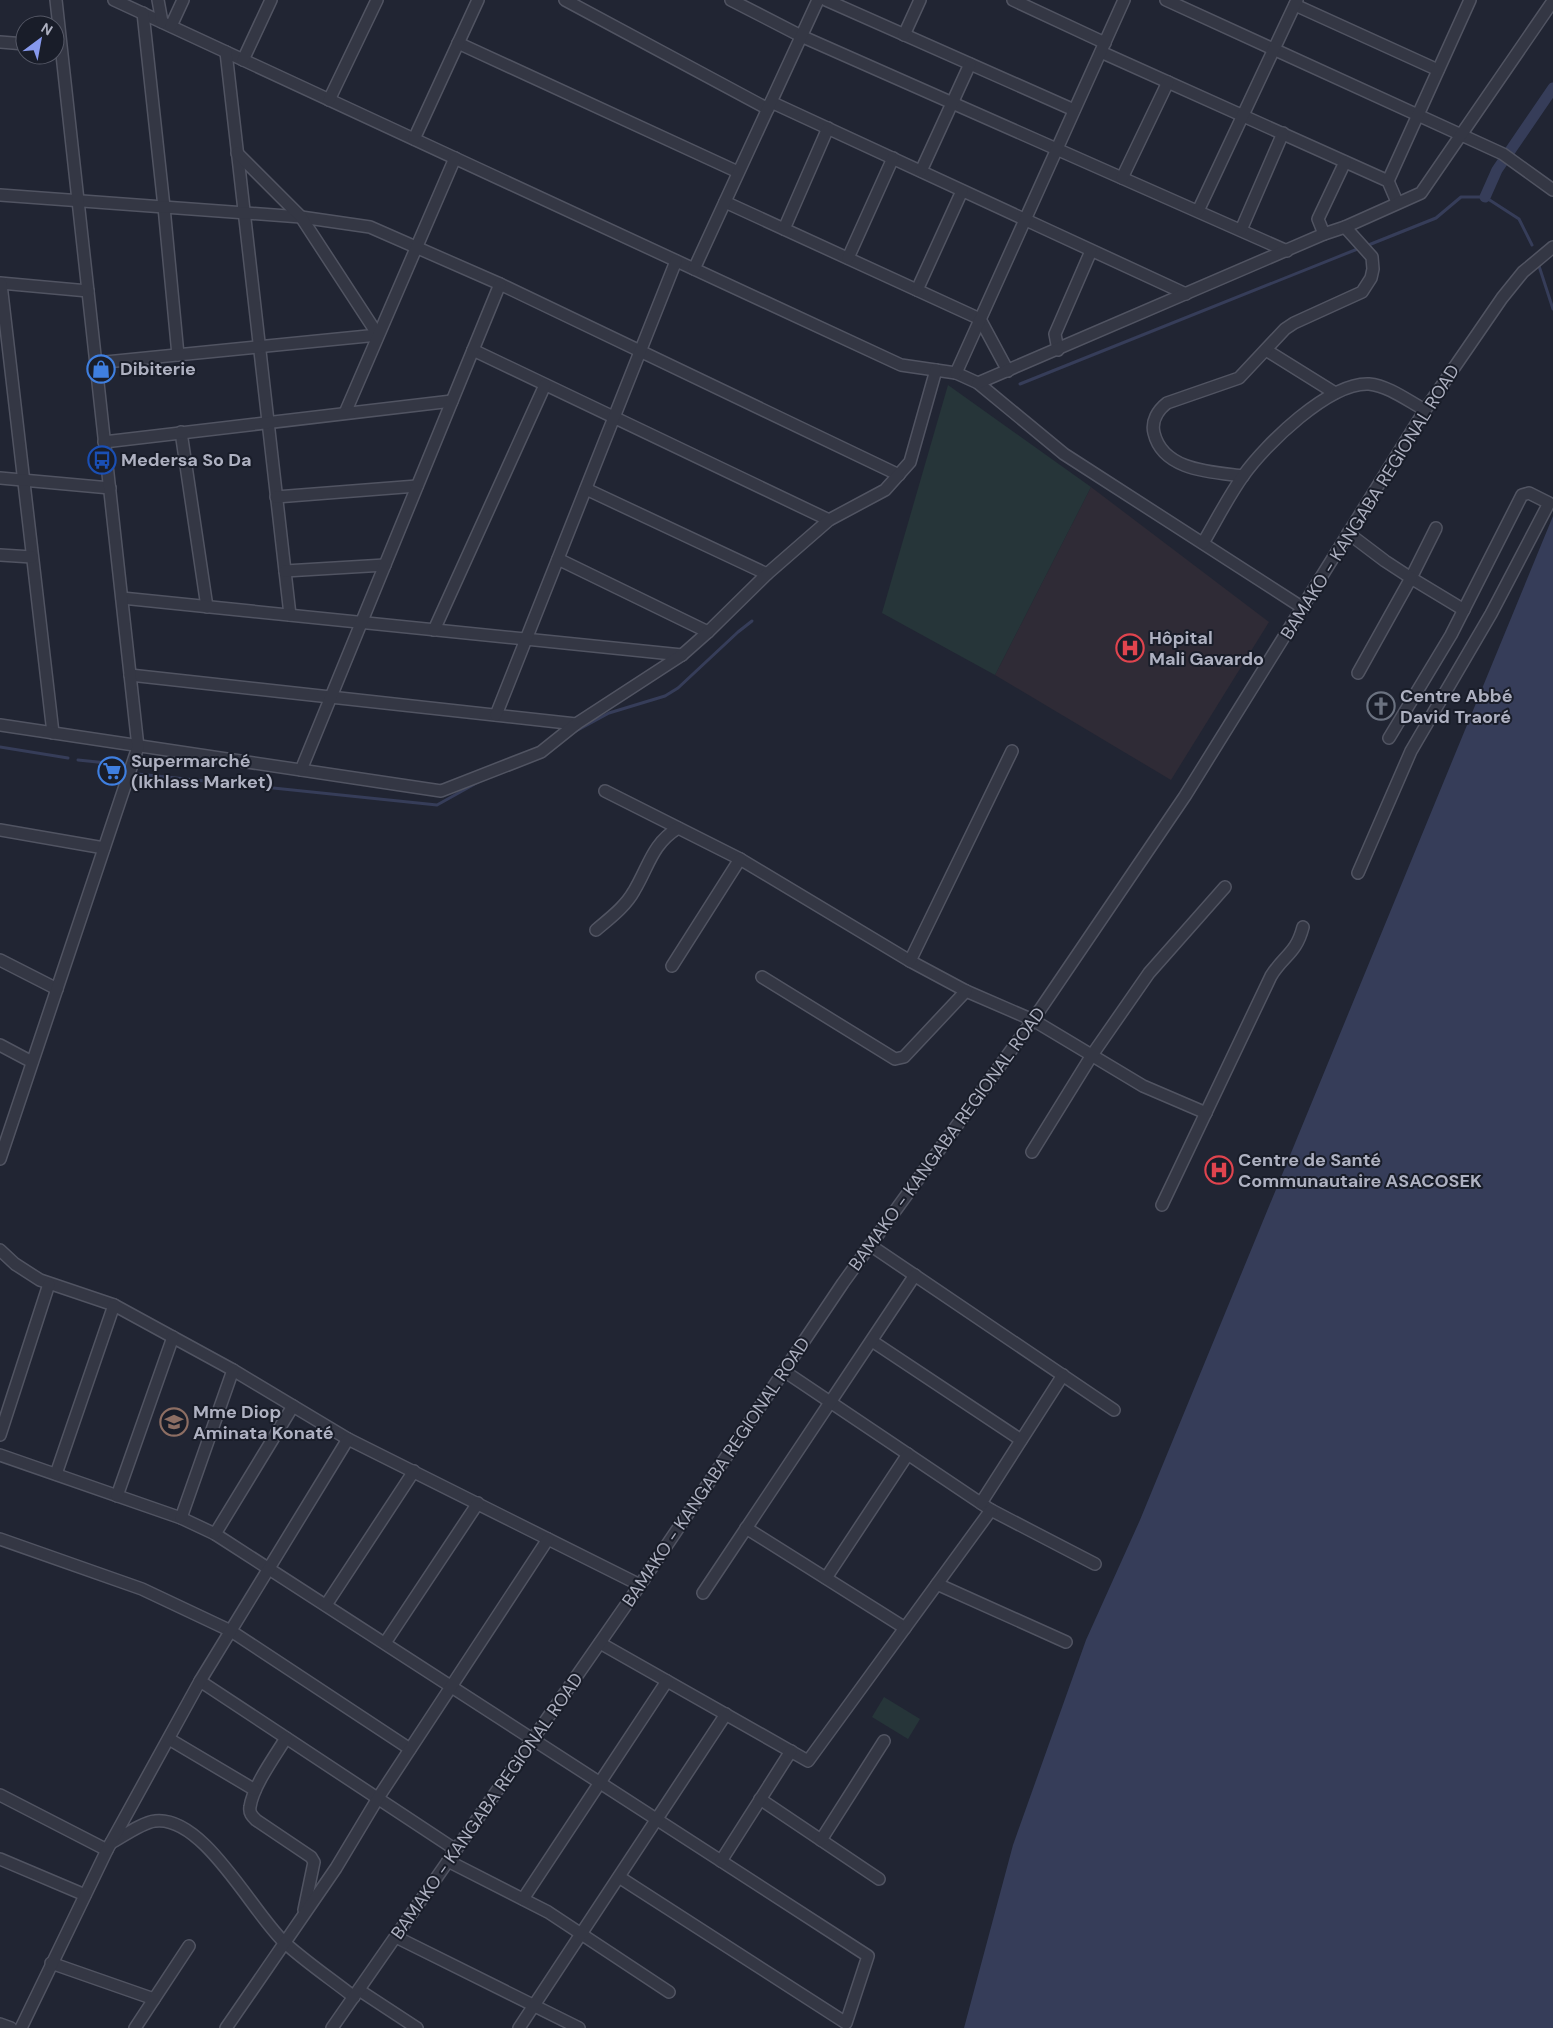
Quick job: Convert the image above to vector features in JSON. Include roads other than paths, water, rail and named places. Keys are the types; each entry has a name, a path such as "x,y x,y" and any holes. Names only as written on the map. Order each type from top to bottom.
{"street":[{"path":"56,0 57,15"},
{"path":"114,0 901,365 956,373 978,383 1064,454 1303,608"},
{"path":"158,0 167,24"},
{"path":"167,24 183,0"},
{"path":"242,60 271,0"},
{"path":"329,100 377,0"},
{"path":"414,139 478,0"},
{"path":"565,0 769,105 828,128 1186,294"},
{"path":"731,0 801,36 1287,251"},
{"path":"694,269 818,0"},
{"path":"826,0 1074,110"},
{"path":"904,35 920,0"},
{"path":"1013,0 1168,82 1388,181 1397,202"},
{"path":"956,373 1124,0"},
{"path":"1166,0 1503,154 1553,190"},
{"path":"1388,181 1470,0"},
{"path":"978,383 1008,372 1421,193 1553,1"},
{"path":"1198,211 1296,2 1438,70"},
{"path":"143,13 178,355"},
{"path":"0,42 15,43"},
{"path":"458,43 738,172"},
{"path":"226,52 290,615"},
{"path":"921,171 970,64"},
{"path":"0,1159 3,1137 32,1062 138,746 79,201 60,65"},
{"path":"1122,178 1168,82"},
{"path":"784,229 828,128"},
{"path":"1240,230 1283,133"},
{"path":"237,153 301,217 378,335"},
{"path":"345,413 455,158"},
{"path":"848,258 892,158"},
{"path":"1324,234 1318,219 1345,162"},
{"path":"917,290 962,191"},
{"path":"0,195 301,217 370,227 500,284 899,475"},
{"path":"725,202 980,319 1008,372"},
{"path":"1243,476 1199,470 1172,458 1156,441 1154,420 1167,402 1240,378 1285,329 1294,323 1362,292 1371,278 1373,269 1372,257 1345,227"},
{"name":"BAMAKO - KANGABA REGIONAL ROAD","path":"332,2028 640,1585 870,1245 1033,1020 1185,796 1425,410 1502,298 1526,269 1552,247"},
{"path":"1058,350 1055,334 1091,250"},
{"path":"496,715 676,261"},
{"path":"53,733 1,283 88,291"},
{"path":"300,770 500,284"},
{"path":"96,363 378,335"},
{"path":"472,350 829,520"},
{"path":"1266,350 1335,393"},
{"path":"0,724 441,791 541,752 576,724 682,655 767,574 829,520 886,490 910,462 936,370"},
{"path":"1203,542 1243,476 1271,443 1293,422 1335,393 1354,385 1371,384 1391,391 1425,410"},
{"path":"434,630 545,385"},
{"path":"104,442 452,401"},
{"path":"181,432 207,607"},
{"path":"0,478 110,488"},
{"path":"276,497 417,486"},
{"path":"586,489 767,574"},
{"path":"1358,874 1411,751 1491,614 1549,503 1529,493 1522,495 1464,610 1389,738"},
{"path":"1358,673 1411,578 1436,528"},
{"path":"1348,533 1385,561 1464,610"},
{"path":"0,555 32,557"},
{"path":"558,559 708,632"},
{"path":"285,571 385,565"},
{"path":"122,598 682,655"},
{"path":"130,676 576,724"},
{"path":"910,961 1012,751"},
{"path":"605,791 740,858 910,961 966,991 1033,1020 1143,1086 1206,1113"},
{"path":"596,930 626,902 634,892 658,845 663,838 678,828"},
{"path":"0,830 104,848"},
{"path":"672,966 740,858"},
{"path":"1032,1152 1092,1055 1149,973 1225,887"},
{"path":"1162,1205 1271,976 1282,960 1295,948 1303,928"},
{"path":"0,960 57,989"},
{"path":"762,977 895,1059 904,1057 966,991"},
{"path":"0,1045 32,1062"},
{"path":"870,1245 1114,1410"},
{"path":"0,1250 31,1275 49,1284 114,1305 233,1370 348,1439 640,1585"},
{"path":"703,1593 916,1276"},
{"path":"0,1435 49,1284"},
{"path":"56,1474 114,1305"},
{"path":"117,1496 173,1337"},
{"path":"872,1341 1021,1440"},
{"path":"181,1518 233,1370"},
{"path":"784,1371 986,1506 1095,1564"},
{"path":"600,1643 808,1761 937,1584 986,1506 1021,1440 1063,1375"},
{"path":"215,1534 293,1406"},
{"path":"21,2028 109,1846 200,1681 348,1439"},
{"path":"826,1578 908,1454"},
{"path":"0,1455 181,1518 215,1534 868,1956 846,2023 619,1877"},
{"path":"326,1605 414,1471"},
{"path":"384,1643 478,1503"},
{"path":"746,1528 905,1628"},
{"path":"0,1539 142,1590 231,1631 410,1749"},
{"path":"226,2028 336,1868 378,1798 548,1539"},
{"path":"937,1584 1066,1642"},
{"path":"200,1681 456,1850"},
{"path":"522,1899 667,1681"},
{"path":"519,2028 726,1714"},
{"path":"286,1738 255,1790 249,1808 250,1814 256,1820 311,1857 314,1862 303,1914"},
{"path":"169,1739 255,1790"},
{"path":"821,1840 884,1741"},
{"path":"721,1861 791,1751"},
{"path":"0,1795 109,1846"},
{"path":"760,1799 879,1879"},
{"path":"109,1846 156,1821 171,1823 194,1833 284,1942 356,1993 417,2028"},
{"path":"0,1859 85,1895"},
{"path":"448,1861 548,1912 669,1992"},
{"path":"396,1937 579,2028"},
{"path":"135,2028 189,1946"},
{"path":"51,1963 154,1999"},
{"path":"0,2024 11,2028"}],"water":[{"path":"1553,516 1553,2028 964,2028 1013,1845 1086,1640 1140,1520"}],"waterway":[{"path":"1485,197 1497,170 1553,88"},
{"path":"1366,246 1436,218 1461,197 1485,197 1519,219 1532,245"},
{"path":"1020,384 1360,248"},
{"path":"1539,266 1553,309"},
{"path":"574,732 609,713 665,696 678,688 752,621"},
{"path":"0,747 68,758"},
{"path":"78,760 123,767"},
{"path":"138,774 437,805 480,781"}],"place":[{"name":"Dibiterie","path":"101,369"},
{"name":"Medersa So Da","path":"102,460"},
{"name":"Hôpital Mali Gavardo","path":"1130,648"},
{"name":"Centre Abbé David Traoré","path":"1381,706"},
{"name":"Supermarché (Ikhlass Market)","path":"112,771"},
{"name":"Centre de Santé Communautaire ASACOSEK","path":"1219,1170"},
{"name":"Mme Diop Aminata Konaté","path":"174,1422"}]}
